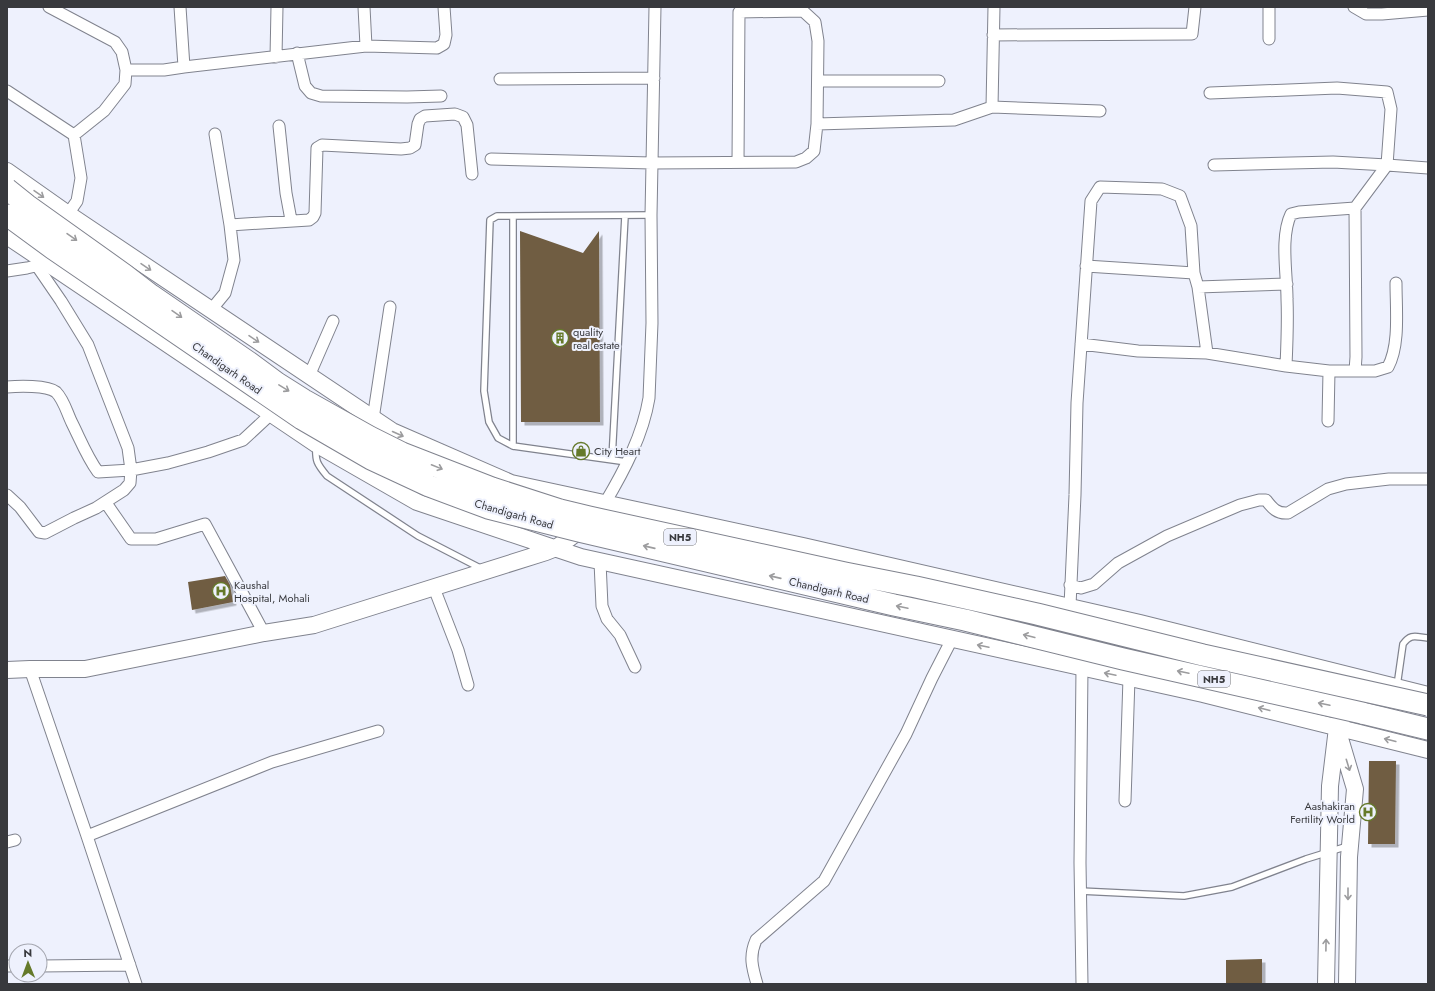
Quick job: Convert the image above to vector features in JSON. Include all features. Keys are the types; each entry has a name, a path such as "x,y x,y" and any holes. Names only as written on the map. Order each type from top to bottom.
{"highway":[{"name":"NH5","path":"7,190 125,275 151,296 277,383 370,437 402,453 492,488 560,510 589,517 1037,614 1203,655 1428,705"},
{"name":"Chandigarh Road","path":"7,216 285,408 371,459 429,486 488,508 564,528 1428,729"}],"main road":[{"path":"7,171 68,214 392,431 511,483 804,546 1070,606 1428,694"},
{"path":"7,236 42,265 316,444 417,502 556,548 581,558 1203,694 1337,728 1346,728 1428,750"},
{"path":"7,670 85,669 314,625 556,548 586,526 605,503"},
{"path":"1326,984 1330,786 1337,728 1366,679"},
{"path":"1337,728 1355,789 1350,845 1347,984"},
{"path":"1330,786 1355,789"}],"street":[{"path":"49,7 115,42 122,52 126,70 125,84 104,111 74,135"},
{"path":"180,7 184,66"},
{"path":"276,7 276,57"},
{"path":"364,7 366,46"},
{"path":"126,70 164,70 184,66 366,46 437,48 444,44 446,35 444,7"},
{"path":"605,503 627,462 642,425 649,398 652,323 651,215 656,7"},
{"path":"992,107 994,7"},
{"path":"993,35 1192,34 1195,7"},
{"path":"1269,7 1269,39"},
{"path":"1354,7 1366,14 1428,10"},
{"path":"491,158 652,164 796,162 806,158 814,151 817,124 818,41 814,22 803,11 739,10 738,162"},
{"path":"297,53 304,86 311,93 321,96 441,96"},
{"path":"500,79 654,78"},
{"path":"818,81 940,81"},
{"path":"1210,93 1337,88 1387,92 1390,109 1387,165 1355,208 1355,371"},
{"path":"7,91 74,135 81,178 77,201 68,214"},
{"path":"817,124 954,120 992,107 1100,111"},
{"path":"230,225 309,220 315,213 317,148 322,145 401,149 410,148 415,145 420,119 425,116 455,114 463,117 467,125 472,174"},
{"path":"279,126 286,193 291,220"},
{"path":"211,310 225,292 234,260 230,225 215,134"},
{"path":"1214,164 1333,162 1428,168"},
{"path":"1070,606 1081,344 1086,266 1091,202 1100,187 1162,189 1180,196 1191,226 1194,273 1198,287 1207,353"},
{"path":"1286,366 1287,222 1291,214 1299,212 1355,208"},
{"path":"7,271 42,265 61,301 88,344 128,448 131,470 130,483 124,490 106,502 45,533 39,532 20,507 7,496"},
{"path":"1086,266 1194,273"},
{"path":"1081,344 1138,351 1207,353 1286,366 1329,371 1376,371 1388,367 1392,359 1395,345 1396,283"},
{"path":"1198,287 1287,284"},
{"path":"373,419 390,307"},
{"path":"309,376 334,321"},
{"path":"1328,421 1329,371"},
{"path":"7,387 38,387 56,392 63,402 84,448 98,472 131,470 168,463 208,452 243,440 271,414"},
{"path":"1070,585 1081,588 1094,584 1118,563 1167,536 1240,505 1259,500 1266,500 1277,512 1283,514 1288,513 1328,489 1346,484 1389,479 1428,479"},
{"path":"106,502 131,539 156,539 205,524 264,634"},
{"path":"600,562 602,606 607,619 620,635 635,668"},
{"path":"434,588 458,650 468,685"},
{"path":"757,984 751,958 752,949 756,940 824,881 906,734 952,639"},
{"path":"1082,668 1080,891 1082,984"},
{"path":"30,669 136,984"},
{"path":"1125,801 1129,678"},
{"path":"87,836 272,762 378,731"},
{"path":"48,966 130,965"}],"lane":[{"path":"627,462 513,446 498,438 489,422 484,391 490,220 497,216 651,215"},
{"path":"513,216 513,446"},
{"path":"612,460 625,216"},
{"path":"316,444 315,458 318,466 327,476 418,536 486,571"},
{"path":"1397,687 1403,644 1411,636 1428,638"},
{"path":"1080,891 1184,896 1232,887 1306,859 1350,845"}],"building":[{"name":"quality real estate","path":"520,231 583,253 599,231 600,422 521,422"},
{"path":"225,576 230,585 233,602 192,610 188,582"},
{"path":"1369,761 1396,761 1395,844 1368,844"},
{"path":"1262,959 1262,984 1226,984 1226,960"}],"place":[{"name":"quality real estate","path":"560,338"},
{"name":"City Heart","path":"581,451"},
{"name":"Kaushal Hospital, Mohali","path":"221,591"},
{"name":"Aashakiran Fertility World","path":"1368,812"}]}
